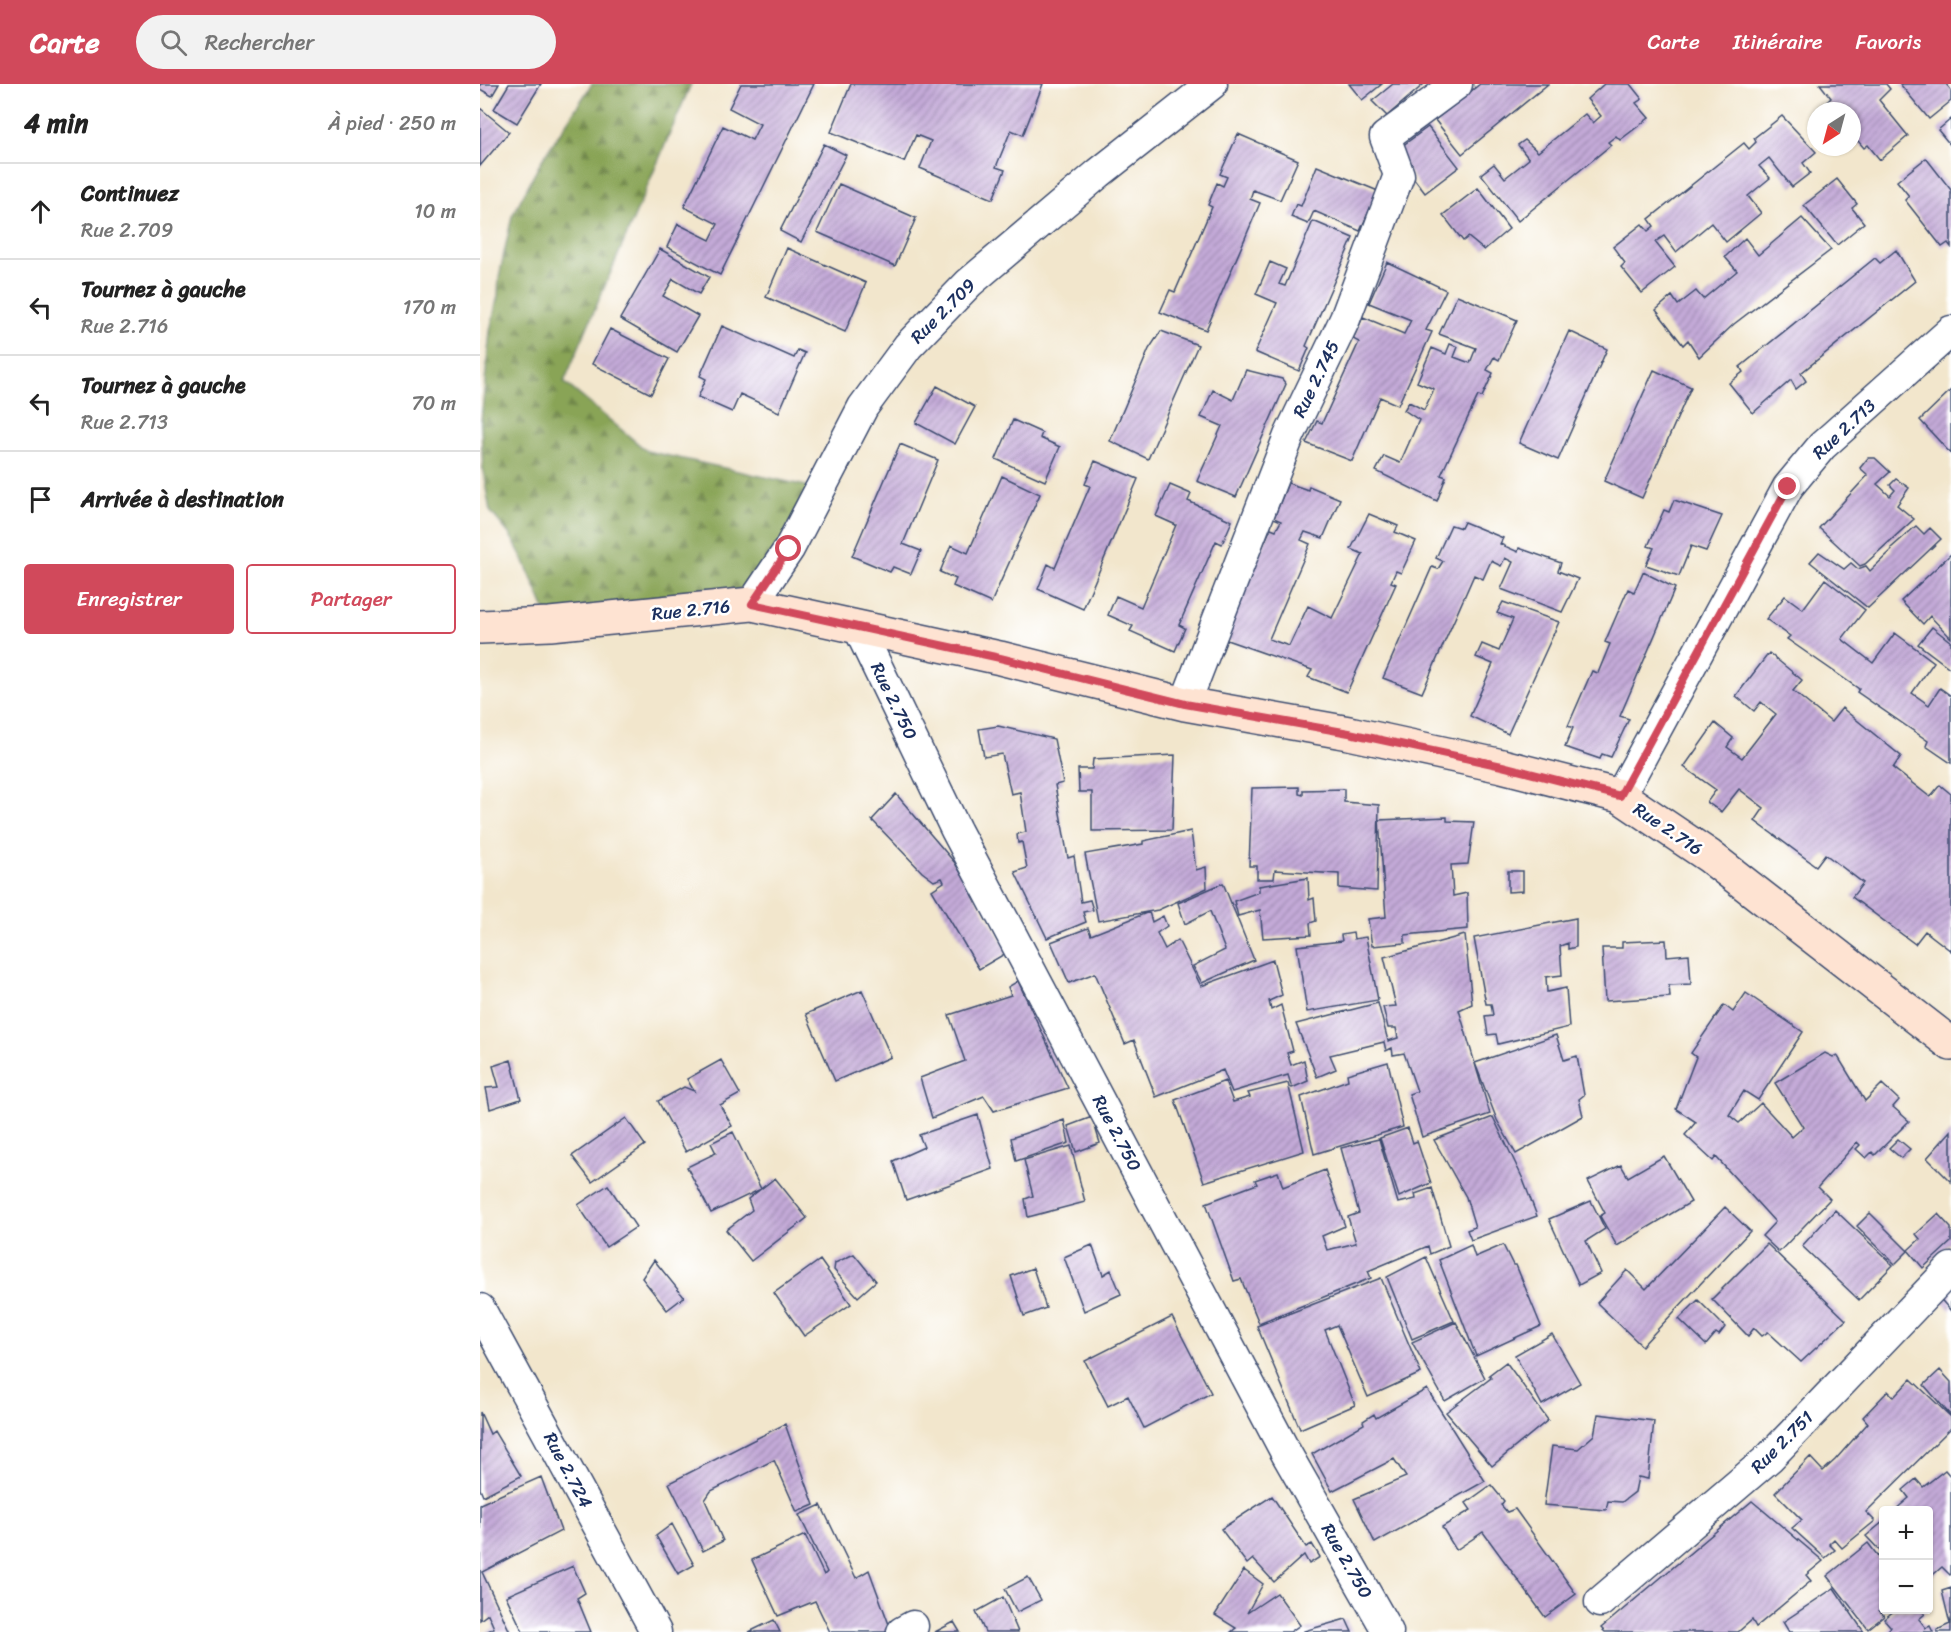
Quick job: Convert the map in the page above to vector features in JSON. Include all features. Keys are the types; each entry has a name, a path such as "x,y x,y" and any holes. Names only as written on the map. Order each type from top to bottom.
{"main road":[{"name":"Rue 2.716","path":"480,627 550,624 752,604 1000,658 1185,704 1349,733 1502,766 1620,796 1709,856 1951,1044"}],"street":[{"name":"Rue 2.709","path":"752,604 789,549 863,407 908,346 969,283 1099,173 1212,84"},
{"name":"Rue 2.745","path":"1185,704 1289,436 1345,319 1399,175 1385,137 1457,84"},
{"name":"Rue 2.713","path":"1620,796 1788,487 1822,446 1951,331"},
{"name":"Rue 2.750","path":"858,627 956,830 1280,1442 1388,1632"},
{"name":"Rue 2.751","path":"1600,1602 1769,1458 1951,1268"},
{"name":"Rue 2.724","path":"480,1309 656,1632"}],"green space":[{"path":"592,84 691,84 564,382 647,451 820,489 752,604 551,624 523,559 510,535 490,511 483,471 481,422 490,331 512,216 542,160"}],"building":[{"path":"480,84 499,84 492,96 480,89"},
{"path":"509,84 541,84 517,123 494,109"},
{"path":"741,84 814,84 720,275 667,247 678,224 710,240 718,224 684,207 723,126 752,140 760,124 729,108"},
{"path":"851,84 1043,84 1023,135 1011,130 996,167 1005,170 993,199 920,168 931,141 916,135 904,162 831,132"},
{"path":"1349,84 1382,84 1362,100"},
{"path":"1393,84 1424,84 1387,116 1372,101"},
{"path":"1480,84 1548,84 1462,154 1435,120"},
{"path":"1604,84 1630,84 1642,99 1636,103 1649,118 1620,140 1616,136 1608,142 1611,145 1518,221 1481,174 1494,164 1505,178 1529,159 1518,145 1525,140 1538,152 1585,114 1593,123 1601,116 1587,99"},
{"path":"1820,84 1886,84 1890,89 1879,100 1908,136 1880,160 1868,145 1864,148 1861,144 1861,102 1827,102 1831,98"},
{"path":"1900,84 1946,84 1951,90 1951,101 1929,119"},
{"path":"480,108 509,132 480,166"},
{"path":"1782,116 1807,142 1807,156 1811,156 1803,163 1810,173 1792,187 1769,158 1759,166 1770,178 1748,196 1761,213 1726,242 1711,223 1676,252 1664,236 1655,242 1675,267 1642,293 1621,267 1625,263 1613,247 1642,224 1648,231 1654,226 1649,219 1744,143 1749,149 1756,142 1754,138"},
{"path":"1951,119 1951,146 1938,130"},
{"path":"1428,127 1459,167 1425,193 1406,168 1398,149"},
{"path":"1238,134 1298,160 1280,200 1253,190 1250,199 1260,203 1206,330 1160,312 1170,290 1175,292 1212,207 1208,205 1217,183 1223,186 1227,177 1220,174"},
{"path":"824,144 846,155 801,242 780,231"},
{"path":"1926,158 1951,190 1951,247 1948,243 1942,247 1905,200 1909,196 1897,181"},
{"path":"1317,166 1378,191 1360,231 1314,211 1308,224 1291,217 1296,204 1301,206"},
{"path":"1837,179 1857,204 1852,208 1864,223 1837,245 1804,205"},
{"path":"839,184 916,218 895,266 817,232"},
{"path":"1478,188 1509,229 1484,250 1468,237 1463,241 1443,215"},
{"path":"1802,218 1831,250 1734,324 1699,357 1688,340 1683,345 1656,310 1672,296 1678,305 1696,291 1703,299 1737,271 1725,257 1745,238 1758,255"},
{"path":"1313,221 1353,238 1306,346 1309,348 1299,371 1255,352 1277,303 1256,294 1270,262 1286,269 1279,284 1285,286"},
{"path":"787,248 866,283 845,332 766,297"},
{"path":"660,249 709,277 699,294 673,279 663,296 698,316 677,352 620,319"},
{"path":"1896,250 1915,281 1801,373 1806,381 1796,389 1791,380 1753,413 1729,383 1743,372 1740,367 1875,258 1880,263"},
{"path":"1387,262 1446,290 1426,330 1432,332 1398,405 1380,397 1352,461 1306,443 1317,421 1322,423 1359,342 1353,339 1363,317 1404,334 1411,320 1369,303"},
{"path":"1457,295 1517,320 1499,360 1494,357 1487,370 1493,373 1482,397 1478,396 1441,475 1446,477 1437,501 1376,471 1384,456 1400,463 1419,420 1404,410 1409,402 1424,410 1434,389 1417,382 1432,348 1446,354 1450,344 1458,347 1454,357 1470,363 1476,348 1439,334"},
{"path":"722,326 794,358 798,350 805,353 779,412 740,394 732,412 698,397 706,379 700,376"},
{"path":"610,329 669,359 651,394 592,364"},
{"path":"1161,331 1198,345 1148,459 1110,441 1149,349"},
{"path":"1569,331 1607,349 1558,460 1519,443"},
{"path":"1246,370 1282,379 1286,384 1236,497 1197,481 1222,426 1201,417 1213,390 1233,400"},
{"path":"1654,370 1691,387 1642,498 1604,481"},
{"path":"937,386 975,407 955,444 916,423"},
{"path":"1951,390 1951,454 1920,420"},
{"path":"1013,420 1042,433 1040,438 1060,447 1045,481 996,459"},
{"path":"900,444 938,460 903,544 921,551 911,574 893,567 890,572 852,556"},
{"path":"1868,458 1875,458 1890,472 1877,484 1890,496 1895,490 1890,485 1896,479 1909,488 1897,505 1914,519 1860,566 1819,528 1868,475 1860,468"},
{"path":"1095,461 1138,479 1083,609 1038,589 1048,564 1055,568 1090,486 1085,484"},
{"path":"1002,476 1040,494 991,603 953,586 956,579 940,572 951,545 968,553"},
{"path":"1288,483 1308,490 1309,486 1340,499 1323,538 1305,532 1301,540 1310,544 1269,639 1289,646 1308,606 1332,618 1363,554 1351,549 1369,514 1398,526 1395,532 1416,541 1401,573 1396,571 1391,582 1396,584 1347,692 1308,677 1312,670 1221,638 1271,528 1276,530 1281,521 1274,518"},
{"path":"1170,485 1191,494 1188,501 1232,521 1222,544 1216,541 1179,625 1185,628 1175,651 1130,631 1133,626 1108,615 1116,596 1141,607 1176,525 1156,516"},
{"path":"1674,500 1722,516 1706,551 1691,546 1679,576 1646,565 1654,548 1648,546 1664,510 1669,512"},
{"path":"1464,522 1503,538 1500,544 1518,552 1519,548 1561,563 1558,571 1578,579 1562,612 1501,589 1513,562 1505,558 1501,566 1491,561 1483,579 1474,575 1422,693 1383,678 1432,567 1438,569 1443,561 1436,558 1451,525 1461,528"},
{"path":"1916,526 1924,534 1930,528 1941,539 1868,608 1810,562 1819,552 1844,569 1851,563 1858,569 1866,566 1870,571"},
{"path":"1951,554 1951,638 1930,616 1923,624 1901,601"},
{"path":"1643,572 1675,588 1620,716 1629,719 1611,757 1602,754 1600,759 1565,747 1573,728 1568,726 1592,671 1598,673 1610,644 1605,642 1628,589 1634,592"},
{"path":"1825,579 1865,610 1842,639 1873,663 1895,633 1934,662 1912,693 1929,705 1940,688 1951,696 1951,763 1926,746 1928,741 1857,692 1859,689 1787,639 1790,636 1766,619 1785,596 1803,609"},
{"path":"1503,602 1559,622 1508,734 1470,716 1493,664 1476,657 1482,644 1499,651 1513,619 1497,613"},
{"path":"1932,627 1951,642 1951,669 1918,644"},
{"path":"1769,653 1802,680 1793,691 1831,722 1842,708 1901,756 1893,768 1930,797 1940,785 1951,794 1951,951 1925,931 1915,944 1852,897 1863,883 1825,854 1816,866 1755,821 1764,808 1739,789 1721,812 1707,802 1716,790 1684,767 1715,723 1733,738 1727,747 1742,758 1776,714 1761,702 1754,711 1736,696"},
{"path":"998,726 1054,739 1063,783 1055,785 1068,858 1074,856 1081,902 1090,900 1093,910 1083,912 1086,922 1047,938 1015,872 1027,868 1022,842 1018,843 1017,834 1026,832 1020,792 1011,794 1002,754 984,757 979,729"},
{"path":"1175,755 1172,830 1092,831 1092,792 1079,792 1078,769 1092,769 1093,759"},
{"path":"1299,787 1299,794 1303,795 1303,790 1344,789 1344,802 1379,805 1377,891 1339,888 1339,874 1275,870 1274,879 1257,879 1257,866 1249,866 1252,788"},
{"path":"896,794 955,863 1008,952 979,969 932,890 944,882 942,878 934,881 922,872 872,820"},
{"path":"1447,817 1447,821 1474,822 1468,864 1451,865 1453,896 1467,893 1468,929 1405,935 1405,943 1372,946 1368,919 1386,917 1379,820"},
{"path":"1191,831 1196,870 1206,867 1207,888 1158,910 1098,921 1085,854 1143,844 1143,841"},
{"path":"1508,871 1523,871 1523,891 1508,892"},
{"path":"1308,878 1309,900 1314,898 1316,921 1310,923 1311,935 1263,938 1260,910 1238,916 1234,901 1259,892 1259,886"},
{"path":"1223,883 1254,960 1202,983 1193,966 1225,950 1210,911 1185,924 1178,903"},
{"path":"1149,912 1152,922 1163,916 1167,926 1157,933 1165,949 1178,940 1201,986 1273,960 1282,995 1269,1001 1271,1010 1281,1005 1293,1051 1287,1053 1291,1065 1304,1060 1308,1081 1292,1088 1288,1075 1232,1092 1223,1070 1156,1097 1134,1040 1125,1044 1095,973 1069,983 1051,942 1088,928 1091,935"},
{"path":"1576,918 1576,947 1568,949 1568,943 1560,946 1562,975 1546,977 1547,992 1566,988 1569,1027 1498,1044 1496,1034 1488,1035 1485,1016 1493,1015 1491,1004 1486,1004 1474,938"},
{"path":"1353,933 1354,939 1366,937 1378,1000 1307,1012 1297,946 1342,941 1341,935"},
{"path":"1465,935 1472,1004 1459,1010 1490,1114 1422,1137 1409,1094 1417,1091 1404,1053 1393,1055 1392,1048 1386,1051 1384,1042 1330,1055 1336,1069 1317,1077 1296,1024 1378,1003 1388,1041 1398,1038 1396,1028 1388,1028 1383,1007 1396,1006 1384,957"},
{"path":"1666,940 1667,956 1689,954 1691,984 1669,985 1670,997 1605,1001 1602,948 1622,948 1622,942"},
{"path":"1018,981 1068,1088 994,1111 984,1096 932,1118 920,1078 965,1061 949,1015 1011,995 1008,987"},
{"path":"862,990 891,1057 835,1081 806,1014"},
{"path":"1746,993 1803,1032 1758,1100 1744,1091 1729,1115 1739,1123 1761,1103 1792,1137 1803,1127 1775,1083 1825,1053 1833,1057 1837,1055 1865,1101 1882,1084 1899,1100 1893,1107 1909,1121 1875,1155 1872,1152 1866,1158 1856,1149 1860,1145 1857,1142 1818,1187 1830,1199 1779,1252 1762,1236 1775,1222 1716,1157 1713,1161 1685,1135 1696,1122 1676,1109 1696,1057 1691,1053 1724,1005 1733,1012"},
{"path":"1556,1035 1564,1060 1577,1056 1584,1095 1579,1099 1583,1116 1516,1154 1497,1120 1475,1063"},
{"path":"511,1060 521,1099 490,1109 486,1088 499,1087 493,1066"},
{"path":"721,1060 740,1094 720,1105 732,1126 686,1152 658,1101 684,1087 694,1091 687,1079"},
{"path":"1388,1062 1403,1127 1314,1154 1301,1097 1348,1080 1347,1074"},
{"path":"1225,1081 1233,1102 1250,1097 1248,1093 1288,1083 1304,1151 1204,1182 1175,1100"},
{"path":"978,1115 993,1169 906,1200 893,1161 924,1147 919,1135"},
{"path":"1092,1117 1100,1143 1076,1152 1068,1126"},
{"path":"1493,1117 1522,1177 1537,1216 1471,1240 1467,1230 1475,1227 1466,1197 1434,1140"},
{"path":"626,1118 645,1145 592,1182 572,1156"},
{"path":"1064,1120 1069,1143 1016,1161 1011,1138"},
{"path":"1408,1128 1413,1143 1417,1141 1431,1183 1399,1197 1380,1138"},
{"path":"1951,1131 1951,1182 1927,1158"},
{"path":"733,1132 761,1189 711,1213 687,1167 716,1153 711,1143"},
{"path":"1379,1139 1398,1203 1416,1199 1415,1194 1432,1188 1449,1246 1430,1254 1428,1246 1368,1271 1371,1278 1259,1323 1241,1279 1234,1281 1206,1203 1257,1184 1255,1180 1278,1172 1283,1187 1325,1170 1345,1226 1322,1236 1327,1250 1356,1243 1348,1217 1359,1213 1341,1148"},
{"path":"1898,1139 1910,1149 1901,1158 1889,1148"},
{"path":"1071,1146 1085,1202 1028,1217 1025,1199 1033,1196 1024,1160"},
{"path":"1664,1156 1691,1202 1617,1246 1600,1216 1605,1213 1588,1181 1621,1165 1628,1177"},
{"path":"775,1178 807,1218 751,1261 726,1230 752,1210 748,1199"},
{"path":"608,1185 636,1227 606,1247 578,1205"},
{"path":"1591,1201 1605,1229 1586,1241 1601,1273 1579,1285 1549,1219"},
{"path":"1725,1207 1750,1231 1642,1346 1597,1303 1627,1270 1646,1289"},
{"path":"1835,1210 1893,1265 1859,1300 1802,1246"},
{"path":"1870,1213 1908,1251 1895,1264 1857,1226"},
{"path":"1938,1214 1951,1228 1951,1242 1923,1268 1908,1250 1920,1239 1916,1234"},
{"path":"1767,1244 1846,1320 1801,1362 1768,1332 1762,1336 1754,1328 1748,1336 1712,1299"},
{"path":"1092,1245 1103,1275 1111,1270 1121,1294 1084,1311 1064,1257"},
{"path":"1471,1245 1475,1257 1503,1245 1513,1265 1516,1265 1541,1326 1476,1356 1439,1260"},
{"path":"854,1254 876,1281 858,1297 834,1270 835,1263"},
{"path":"1426,1257 1454,1321 1412,1339 1387,1277"},
{"path":"654,1260 684,1297 667,1310 642,1278"},
{"path":"820,1260 851,1304 804,1336 774,1293"},
{"path":"1033,1268 1046,1308 1024,1316 1011,1276"},
{"path":"1381,1278 1421,1373 1368,1397 1337,1325 1325,1330 1355,1405 1300,1429 1257,1326"},
{"path":"1951,1282 1951,1311 1937,1295"},
{"path":"1698,1300 1725,1327 1719,1335 1716,1333 1706,1345 1679,1319"},
{"path":"1172,1317 1211,1393 1144,1428 1128,1396 1108,1406 1085,1361"},
{"path":"1456,1322 1485,1378 1445,1401 1412,1342"},
{"path":"1552,1334 1580,1383 1542,1405 1515,1355"},
{"path":"1506,1362 1548,1420 1492,1466 1446,1412 1491,1378 1489,1375"},
{"path":"1940,1370 1951,1382 1951,1416 1924,1385"},
{"path":"1911,1379 1951,1417 1951,1428 1866,1512 1875,1521 1842,1548 1834,1539 1829,1544 1835,1550 1825,1558 1792,1528 1802,1520 1775,1493 1810,1457 1823,1471 1868,1423 1863,1417 1888,1391 1894,1397"},
{"path":"1427,1389 1485,1481 1375,1543 1354,1499 1406,1477 1394,1459 1332,1491 1312,1454 1364,1424 1363,1421 1374,1414 1376,1418"},
{"path":"480,1412 490,1434 494,1431 521,1476 483,1496 480,1489"},
{"path":"1598,1414 1654,1421 1648,1479 1638,1477 1635,1492 1622,1502 1608,1501 1606,1510 1544,1505 1552,1446 1578,1449 1594,1435"},
{"path":"785,1424 814,1505 797,1512 774,1460 711,1491 705,1500 723,1541 703,1551 669,1483"},
{"path":"1945,1470 1951,1477 1950,1575 1942,1567 1933,1575 1933,1506 1900,1506 1909,1498 1903,1490 1916,1479 1923,1487"},
{"path":"541,1477 561,1531 482,1572 510,1632 486,1632 494,1628 488,1614 480,1620 480,1504"},
{"path":"1491,1485 1504,1501 1501,1505 1507,1512 1515,1509 1576,1594 1545,1617 1483,1532 1456,1550 1442,1527 1471,1510 1466,1503"},
{"path":"1272,1496 1306,1547 1312,1544 1320,1557 1309,1564 1304,1555 1274,1582 1253,1559 1247,1564 1221,1529"},
{"path":"1752,1501 1823,1561 1806,1575 1811,1581 1756,1627 1752,1620 1738,1632 1605,1632 1601,1628"},
{"path":"821,1505 856,1578 869,1570 891,1630 887,1632 830,1632 815,1601 778,1616 752,1560 805,1535 824,1575 827,1572 799,1515"},
{"path":"672,1524 694,1565 678,1574 656,1536"},
{"path":"1879,1525 1879,1550 1866,1536"},
{"path":"1868,1543 1879,1557 1879,1614 1884,1616 1868,1629 1827,1576"},
{"path":"573,1566 585,1593 577,1598 591,1632 523,1632 506,1596"},
{"path":"1244,1570 1263,1584 1247,1613 1277,1593 1300,1625 1290,1632 1231,1632 1236,1628 1215,1615"},
{"path":"1028,1577 1041,1600 1017,1612 1005,1589"},
{"path":"1834,1588 1864,1632 1789,1632 1783,1622"},
{"path":"1951,1588 1951,1632 1937,1632 1950,1624 1942,1591"},
{"path":"1003,1597 1018,1632 985,1632 976,1612"},
{"path":"1890,1614 1925,1614 1919,1619 1926,1628 1930,1626 1933,1632 1886,1632 1891,1627 1884,1619"},
{"path":"1346,1619 1352,1632 1304,1632 1304,1631"},
{"path":"774,1620 780,1632 749,1632"},
{"path":"954,1622 960,1632 935,1632"}],"route":[{"path":"789,549 752,604 1000,658 1185,704 1349,733 1502,766 1620,796 1788,487"}]}
